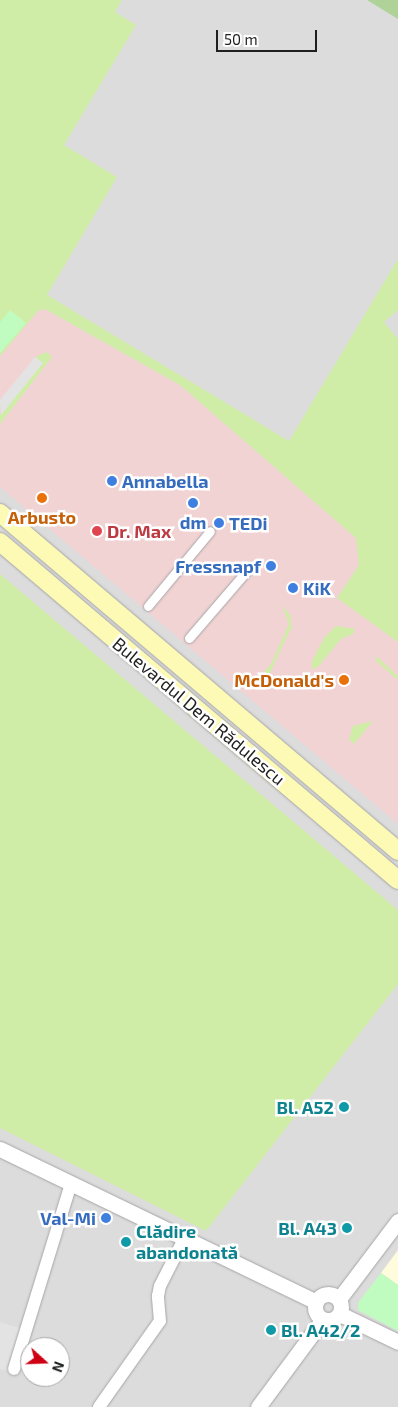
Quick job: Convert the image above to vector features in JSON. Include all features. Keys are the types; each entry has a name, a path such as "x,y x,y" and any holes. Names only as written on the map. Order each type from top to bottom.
{"main road":[{"name":"Bulevardul Dem Rădulescu","path":"0,512 398,851"},
{"name":"Bulevardul Dem Rădulescu","path":"0,542 398,880"}],"street":[{"path":"148,606 210,531"},
{"path":"189,638 250,567"},
{"path":"0,1149 316,1302"},
{"path":"14,1370 71,1184"},
{"path":"316,1302 317,1314 323,1319 332,1320 339,1306 398,1221"},
{"path":"99,1407 160,1321 158,1296 160,1286 184,1239"},
{"path":"316,1302 328,1294 339,1306 398,1342"},
{"path":"258,1407 323,1319"}],"shaded area":[{"path":"0,0 398,0 398,1407 0,1407"},
{"path":"45,309 180,385 356,538 359,565 337,598 398,642 398,824 0,487 0,356 38,311"},
{"path":"35,357 43,363 1,415 0,400"},
{"path":"398,1250 398,1285 381,1273"},
{"path":"0,1322 23,1329 11,1372 0,1369"}],"green space":[{"path":"0,0 122,0 115,12 136,25 64,145 117,177 47,295 289,441 398,259 398,310 384,322 398,339 398,642 337,598 359,565 356,538 180,385 45,309 38,311 0,356"},
{"path":"367,0 398,0 398,19"},
{"path":"10,310 26,323 0,353 0,322"},
{"path":"47,352 52,357 0,424 0,414 42,363 35,357"},
{"path":"0,574 398,910 398,984 206,1231 0,1128"},
{"path":"282,605 290,615 292,626 266,681 262,674 271,664 289,624"},
{"path":"336,626 355,629 353,634 341,639 318,667 312,669 312,661 324,638"},
{"path":"377,657 397,675 398,680 375,660"},
{"path":"373,721 354,744 349,739 353,726"},
{"path":"381,1273 398,1285 398,1331 358,1310 358,1303"}],"place":[{"name":"Annabella","path":"112,481"},
{"name":"Arbusto","path":"42,498"},
{"name":"dm","path":"193,503"},
{"name":"TEDi","path":"219,523"},
{"name":"Dr. Max","path":"97,531"},
{"name":"Fressnapf","path":"271,566"},
{"name":"KiK","path":"293,588"},
{"name":"McDonald's","path":"344,680"},
{"name":"Bl. A52","path":"344,1107"},
{"name":"Val-Mi","path":"106,1218"},
{"name":"Bl. A43","path":"347,1228"},
{"name":"Clădire abandonată","path":"126,1242"},
{"name":"Bl. A42/2","path":"271,1330"}]}
